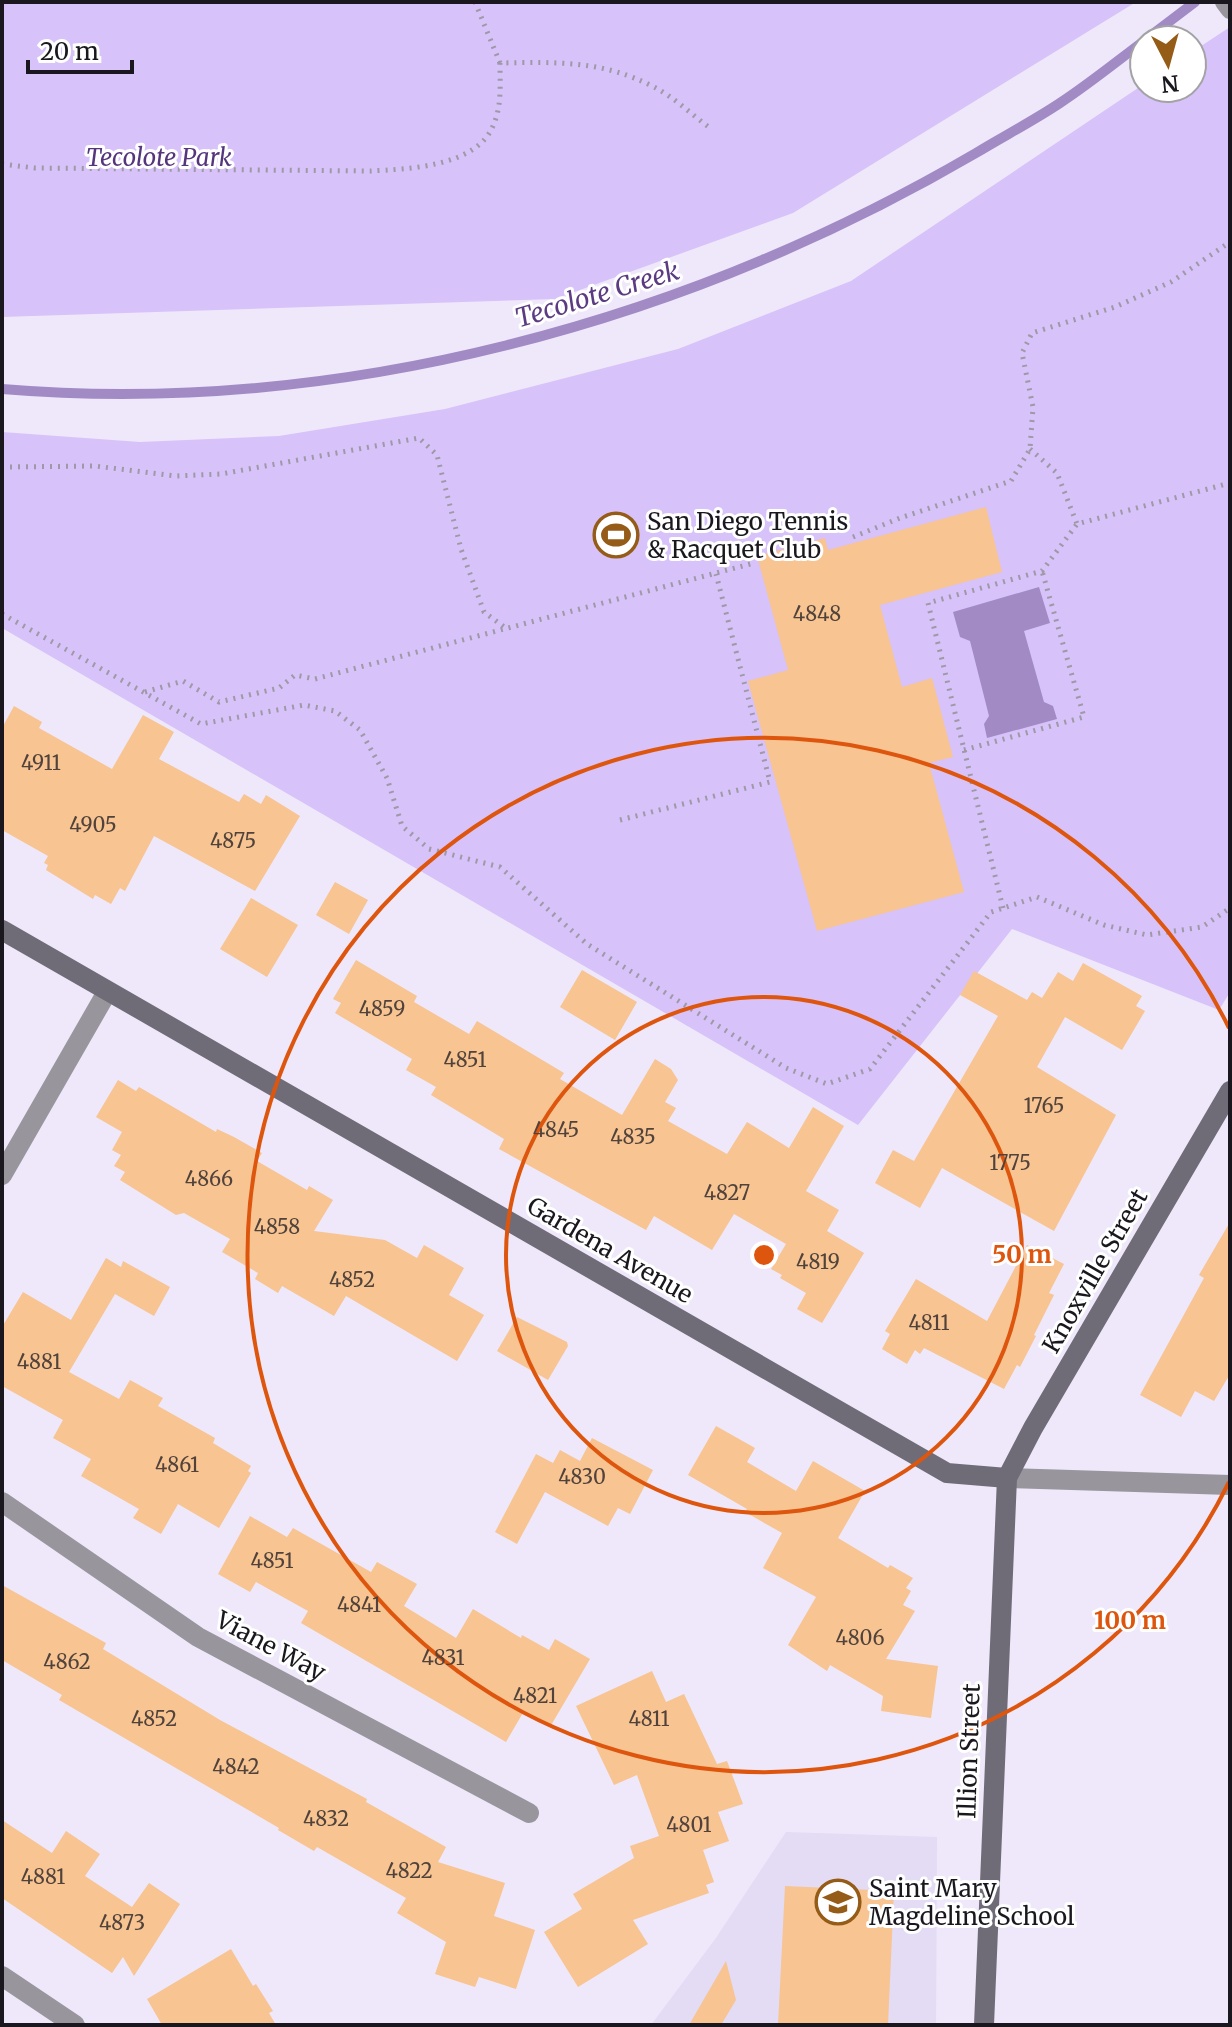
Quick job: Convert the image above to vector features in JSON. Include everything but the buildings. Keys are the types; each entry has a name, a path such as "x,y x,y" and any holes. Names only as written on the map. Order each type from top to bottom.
{"street":[{"name":"Gardena Avenue","path":"2,930 947,1473 1007,1478 1230,1485"},
{"path":"2,1175 107,992"},
{"name":"Knoxville Street","path":"1007,1478 1033,1428 1230,1091"},
{"name":"Illion Street","path":"984,2025 1007,1478"},
{"name":"Viane Way","path":"2,1502 198,1637 529,1813"},
{"path":"2,1976 75,2025"}],"lane":[{"path":"1224,2 1230,10"}],"path":[{"path":"2,164 35,168 370,171 424,168 472,151 493,128 501,98 500,63 475,2"},
{"path":"500,63 574,62 622,74 656,87 710,128"},
{"path":"853,537 1011,481 1030,449 1033,407 1022,353 1032,333 1115,307 1171,282 1230,242"},
{"path":"2,467 95,466 175,476 221,474 419,438 437,455 461,549 484,612 507,629"},
{"path":"1030,449 1057,473 1077,524"},
{"path":"1003,908 928,603 1042,571 1077,524 1230,483"},
{"path":"144,693 183,681 219,702 279,688 295,675 315,679 754,563"},
{"path":"964,750 1084,717 1042,571"},
{"path":"620,820 770,782 716,574"},
{"path":"2,614 201,724 304,705 335,711 360,730 387,778 402,826 429,849 500,867 587,944 786,1068 827,1084 870,1069 991,912 1037,897 1104,925 1147,935 1202,927 1230,908"}],"shaded area":[{"path":"1039,587 1050,623 1024,631 1044,702 1053,706 1057,719 987,738 984,724 989,716 970,641 960,637 953,612"},
{"name":"Saint Mary Magdeline School","path":"786,1832 937,1837 936,2025 651,2025 716,1938"}],"green space":[{"name":"Tecolote Park","path":"2,2 1136,2 793,213 555,299 2,317"},
{"name":"San Diego Tennis & Racquet Club","path":"1230,27 1230,992 1219,1010 1012,929 858,1125 2,628 2,432 140,442 279,436 445,409 678,349 851,281 1128,95 1128,104 1208,104 1208,41"}],"waterway":[{"name":"Tecolote Creek","path":"1166,24 1195,2"},
{"name":"Tecolote Creek","path":"2,389 129,394 256,388 382,371 507,345 629,310 749,266 864,213 1039,116 1128,53"}],"place":[{"name":"San Diego Tennis & Racquet Club","path":"616,535"},
{"name":"Saint Mary Magdeline School","path":"838,1902"}]}
